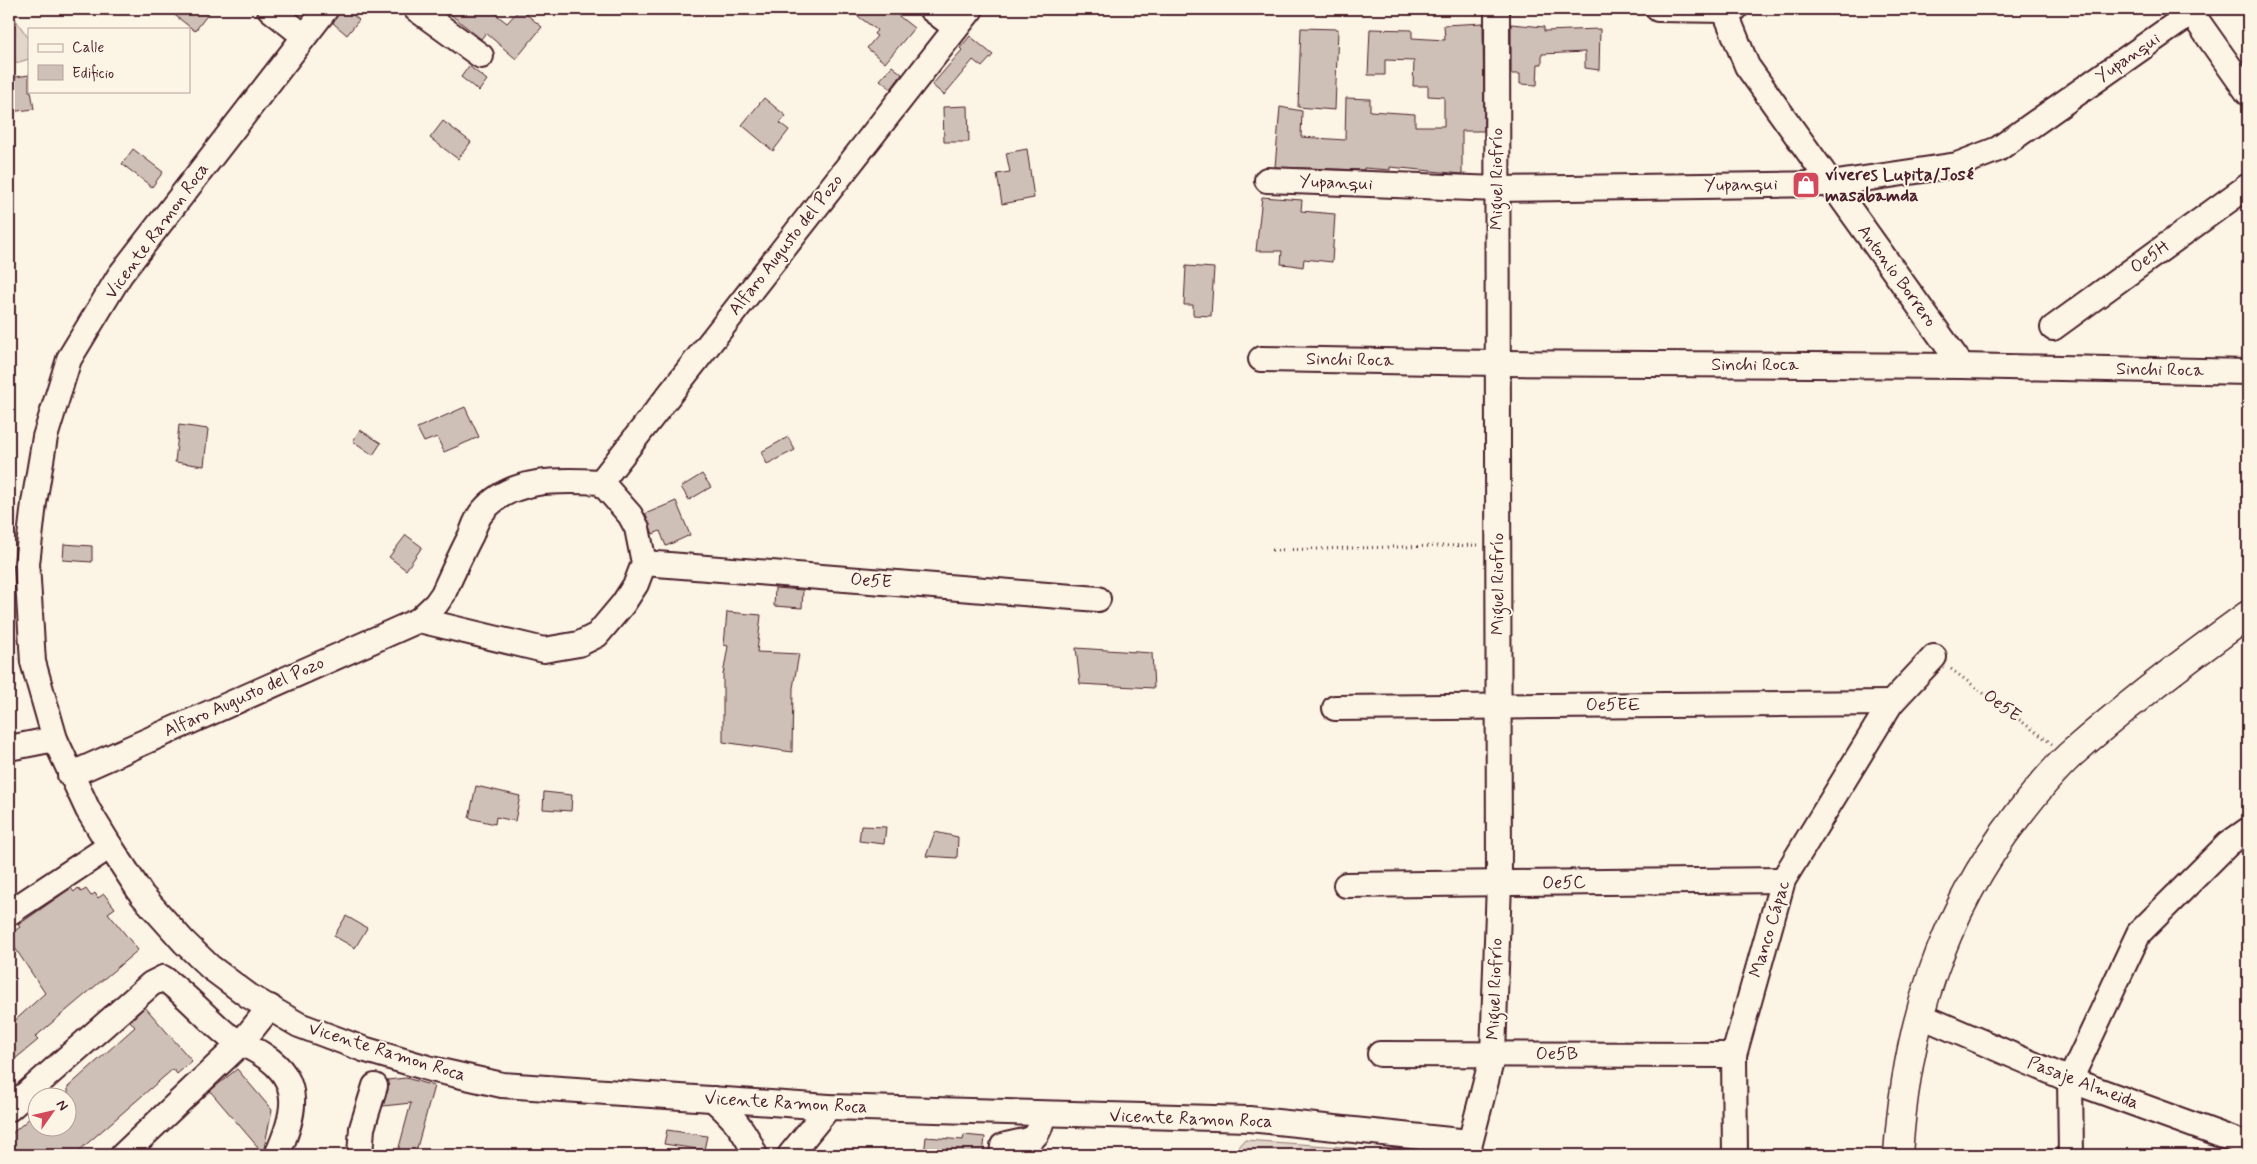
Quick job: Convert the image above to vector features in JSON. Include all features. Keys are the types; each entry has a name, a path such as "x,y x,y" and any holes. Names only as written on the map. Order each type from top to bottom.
{"main road":[{"path":"1898,1155 1904,1086 1919,1015 1947,932 1973,881 1999,840 2022,810 2069,756 2139,698 2248,615"}],"street":[{"path":"270,9 304,36"},
{"name":"Vicente Ramon Roca","path":"326,9 120,275 69,359 45,437 27,564 33,662 55,740 88,810 142,895 184,942 210,967 249,996 299,1025 363,1049 431,1069 502,1085 829,1107 1249,1120 1468,1149"},
{"path":"416,9 481,56"},
{"path":"931,9 956,28"},
{"name":"Alfaro Augusto del Pozo","path":"70,775 418,620 436,604 443,594 481,512 492,501 510,490 532,484 566,480 601,482 971,9"},
{"name":"Miguel Riofrío","path":"1468,1149 1492,1054 1499,883 1496,9"},
{"path":"1658,9 1728,9"},
{"name":"Antonio Borrero","path":"1728,9 1747,66 1962,366"},
{"path":"2194,11 2248,93"},
{"name":"Yupanqui","path":"1267,180 1497,189 1830,184 1957,166 1998,149 2194,11"},
{"name":"Oe5H","path":"2053,328 2248,186"},
{"name":"Sinchi Roca","path":"1261,359 1497,363 1962,366 2248,372"},
{"path":"418,620 544,650 579,644 597,635 610,622 636,584 644,563 637,528 630,515 601,482"},
{"name":"Oe5E","path":"644,563 1098,599"},
{"name":"Manco Cápac","path":"1734,1155 1734,1055 1782,880 1891,703 1934,657"},
{"name":"Oe5EE","path":"1335,708 1891,703"},
{"path":"9,748 55,740"},
{"path":"2070,1155 2070,1080 2139,933 2228,844 2248,830"},
{"path":"9,913 110,846"},
{"name":"Oe5C","path":"1346,885 1782,880"},
{"path":"9,1109 150,984 163,978 226,1034 264,1055 279,1068 289,1083 293,1104 289,1127 277,1155"},
{"path":"123,1155 241,1044 270,1007"},
{"name":"Pasaje Almeida","path":"1919,1015 2070,1080 2248,1145"},
{"name":"Oe5B","path":"1380,1054 1734,1055"},
{"path":"360,1155 362,1128 375,1086"},
{"path":"713,1100 732,1115 748,1136 756,1155"},
{"path":"790,1155 829,1107"},
{"path":"1002,1155 1004,1146 1036,1136 1040,1132 1043,1114"}],"path":[{"path":"1272,550 1498,544"},
{"name":"Oe5E","path":"1934,657 2069,756"}],"shaded area":[{"path":"9,10 28,38 28,59 9,65"},
{"path":"1245,1140 1355,1148 1350,1155 1232,1155"}],"building":[{"path":"167,9 212,9 195,31"},
{"path":"339,9 346,9 359,20 347,35 333,23"},
{"path":"444,9 489,9 507,23 520,9 542,27 516,59 486,33 481,39"},
{"path":"848,9 890,9 914,28 885,63 867,48 877,36 874,34 877,30"},
{"path":"1483,23 1484,131 1462,131 1462,174 1390,167 1390,170 1364,168 1364,170 1275,167 1280,107 1302,111 1301,137 1345,140 1346,98 1370,99 1370,111 1415,114 1415,126 1444,126 1444,97 1428,96 1428,86 1413,86 1414,61 1385,60 1385,75 1368,75 1370,29 1412,30 1412,38 1445,40 1444,25"},
{"path":"1511,24 1544,27 1544,31 1600,29 1599,70 1585,68 1585,52 1542,54 1542,64 1538,64 1537,85 1520,84 1520,74 1511,74"},
{"path":"1301,28 1338,29 1335,110 1298,107"},
{"path":"970,36 993,55 982,67 973,60 944,95 932,85 962,50 960,48"},
{"path":"469,66 487,80 479,91 461,77"},
{"path":"892,66 902,74 891,89 880,80"},
{"path":"28,75 28,92 31,92 34,109 9,112 9,78"},
{"path":"764,98 786,116 780,123 789,130 773,151 742,125"},
{"path":"968,106 969,142 944,142 943,107"},
{"path":"443,121 471,142 458,159 430,138"},
{"path":"133,149 163,172 152,187 122,164"},
{"path":"1027,149 1034,198 1002,204 997,174 1010,172 1006,153"},
{"path":"1262,197 1302,200 1301,211 1335,214 1332,262 1304,259 1303,267 1281,264 1282,251 1256,251"},
{"path":"1186,266 1214,268 1211,316 1193,315 1193,305 1184,305"},
{"path":"465,407 479,437 444,452 437,437 424,442 417,428"},
{"path":"179,425 208,429 204,466 175,462"},
{"path":"360,430 381,443 373,455 353,441"},
{"path":"788,437 795,450 767,464 761,452"},
{"path":"702,474 711,487 689,500 681,487"},
{"path":"676,501 690,535 666,546 660,531 653,534 645,514"},
{"path":"406,535 422,547 406,570 389,557"},
{"path":"64,544 92,546 92,562 63,560"},
{"path":"775,588 803,590 802,608 774,606"},
{"path":"727,612 761,615 757,652 799,654 793,688 792,752 723,742 723,675 728,646 724,645"},
{"path":"1076,648 1152,653 1154,688 1080,684"},
{"path":"476,786 520,796 515,821 496,817 495,824 469,818"},
{"path":"544,792 572,795 571,811 543,809"},
{"path":"861,826 886,827 884,844 859,841"},
{"path":"935,832 958,837 957,858 926,856"},
{"path":"71,888 74,892 78,888 81,892 86,889 91,896 95,893 98,898 104,894 115,908 108,913 138,950 35,1037 38,1040 9,1064 9,1026 45,993 9,939 9,935 20,927 18,925"},
{"path":"346,916 367,928 355,948 334,936"},
{"path":"145,1007 192,1061 177,1074 173,1069 74,1155 9,1155 9,1136 28,1120 28,1136 78,1136 78,1086 69,1086 135,1027 130,1021"},
{"path":"237,1069 272,1110 263,1153 210,1091"},
{"path":"406,1078 434,1086 415,1155 398,1151 411,1103 383,1106 388,1090 387,1080"},
{"path":"667,1130 707,1136 704,1150 664,1144"},
{"path":"964,1135 985,1137 983,1155 924,1155 926,1137 963,1140"}],"place":[{"name":"víveres Lupita/José masabamda","path":"1806,185"}]}
